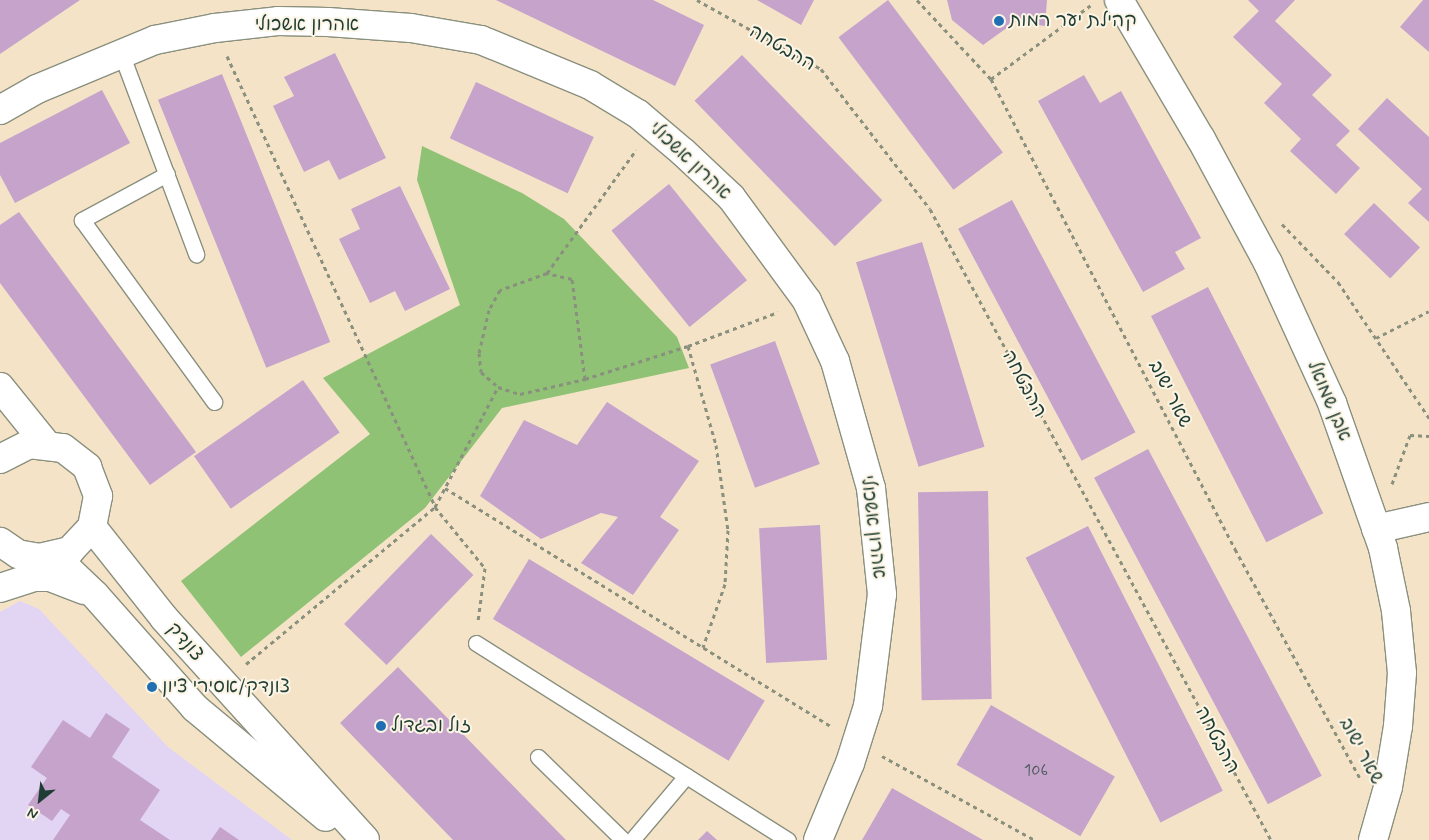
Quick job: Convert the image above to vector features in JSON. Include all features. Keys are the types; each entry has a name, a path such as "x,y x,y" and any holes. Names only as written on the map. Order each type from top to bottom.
{"street":[{"name":"אבן שמואל","path":"1118,0 1201,139 1268,264 1332,403 1376,529 1396,611 1402,673 1398,726 1377,828"},
{"name":"אהרון אשכולי","path":"0,110 37,89 155,40 215,28 278,21 312,11 481,40 590,85 653,126 731,197 807,300 835,361 856,429 871,488 882,594 868,706 818,840"},
{"path":"0,387 46,444"},
{"path":"0,459 14,450 46,444 63,448 87,467 98,496 92,527 82,541 55,557 6,555"},
{"path":"1376,529 1429,517"},
{"name":"צונדק","path":"92,527 135,584 222,684 365,840"},
{"name":"צונדק","path":"55,557 95,595 195,708 354,840"},
{"path":"0,588 24,579 50,577 95,595"}],"lane":[{"path":"121,53 196,254"},
{"path":"167,174 82,220 214,402"},
{"path":"476,644 788,840"},
{"path":"538,757 623,840"},
{"path":"632,840 686,776"}],"path":[{"name":"ההבטחה","path":"697,0 821,69 930,209 1271,840"},
{"name":"שאר ישוב","path":"916,0 991,79 1235,548 1377,828"},
{"path":"991,79 1098,0"},
{"path":"215,28 435,507 485,568 476,644"},
{"path":"547,273 653,126"},
{"path":"1276,218 1338,282 1429,418"},
{"path":"586,379 572,279 547,273 500,290 489,310 479,353 481,372 498,387 520,394 586,379 688,346 807,300"},
{"path":"1376,339 1429,312"},
{"path":"688,346 716,445 728,530 724,584 703,647"},
{"path":"222,684 435,507 498,387"},
{"path":"1376,529 1410,435 1429,436"},
{"path":"445,488 856,742 1035,840"}],"shaded area":[{"path":"20,601 39,609 168,747 292,840 0,840 0,612"}],"green space":[{"path":"422,146 522,193 564,219 677,337 689,368 502,408 425,508 241,657 181,581 370,434 323,378 460,305 417,180"}],"building":[{"path":"0,0 80,0 0,54"},
{"path":"496,0 653,0 704,25 675,86"},
{"path":"757,0 814,0 801,25"},
{"path":"888,0 1003,153 953,190 838,37"},
{"name":"קהילת יער רמות","path":"947,0 1047,0 1045,26 1015,22 983,45 952,20"},
{"path":"1248,0 1295,0 1275,21 1332,75 1312,95 1350,131 1336,145 1360,168 1336,194 1290,151 1301,139 1264,103 1282,84 1233,37 1259,11"},
{"path":"1423,0 1429,0 1429,52 1400,27"},
{"path":"335,53 386,158 339,180 329,160 304,172 273,106 294,96 284,77"},
{"path":"742,55 882,200 835,246 695,101"},
{"path":"222,74 330,342 266,368 158,100"},
{"path":"1084,75 1100,103 1121,91 1201,238 1175,252 1185,269 1143,292 1038,101"},
{"path":"476,82 594,137 568,193 450,138"},
{"path":"102,90 130,143 15,203 0,175 0,143"},
{"path":"1387,98 1429,137 1429,222 1408,203 1422,189 1358,129"},
{"path":"669,184 747,280 690,327 611,231"},
{"path":"400,186 450,289 405,311 395,291 370,303 339,239 360,229 351,209"},
{"path":"1012,200 1135,432 1082,461 958,229"},
{"path":"1374,203 1420,247 1390,278 1344,234"},
{"path":"19,212 196,452 150,485 0,283 0,225"},
{"path":"922,242 985,447 919,467 856,262"},
{"path":"1208,287 1323,513 1266,542 1151,316"},
{"path":"775,341 820,464 755,488 710,365"},
{"path":"303,380 340,432 231,509 194,456"},
{"path":"607,402 699,461 660,517 679,530 633,595 581,563 618,517 601,513 541,539 480,496 524,420 577,445"},
{"path":"1148,449 1322,776 1268,804 1094,478"},
{"path":"988,491 992,699 922,700 918,492"},
{"path":"820,525 827,660 766,663 759,528"},
{"path":"1088,526 1223,791 1160,822 1026,558"},
{"path":"431,534 473,575 387,665 344,624"},
{"path":"529,559 765,701 729,761 493,619"},
{"path":"398,667 566,840 453,840 340,723"},
{"path":"991,705 1115,776 1080,836 956,765"},
{"path":"106,713 130,729 112,757 160,790 140,820 170,840 53,840 70,815 61,809 52,821 28,805 47,778 31,767 63,720 90,738"},
{"path":"892,788 983,840 862,840"},
{"path":"220,827 239,840 211,840"},
{"path":"707,831 717,840 698,840"}],"place":[{"name":"קהילת יער רמות","path":"999,21"},
{"name":"צונדק/אסירי ציון","path":"152,687"},
{"name":"זול ובגדול","path":"381,726"}]}
